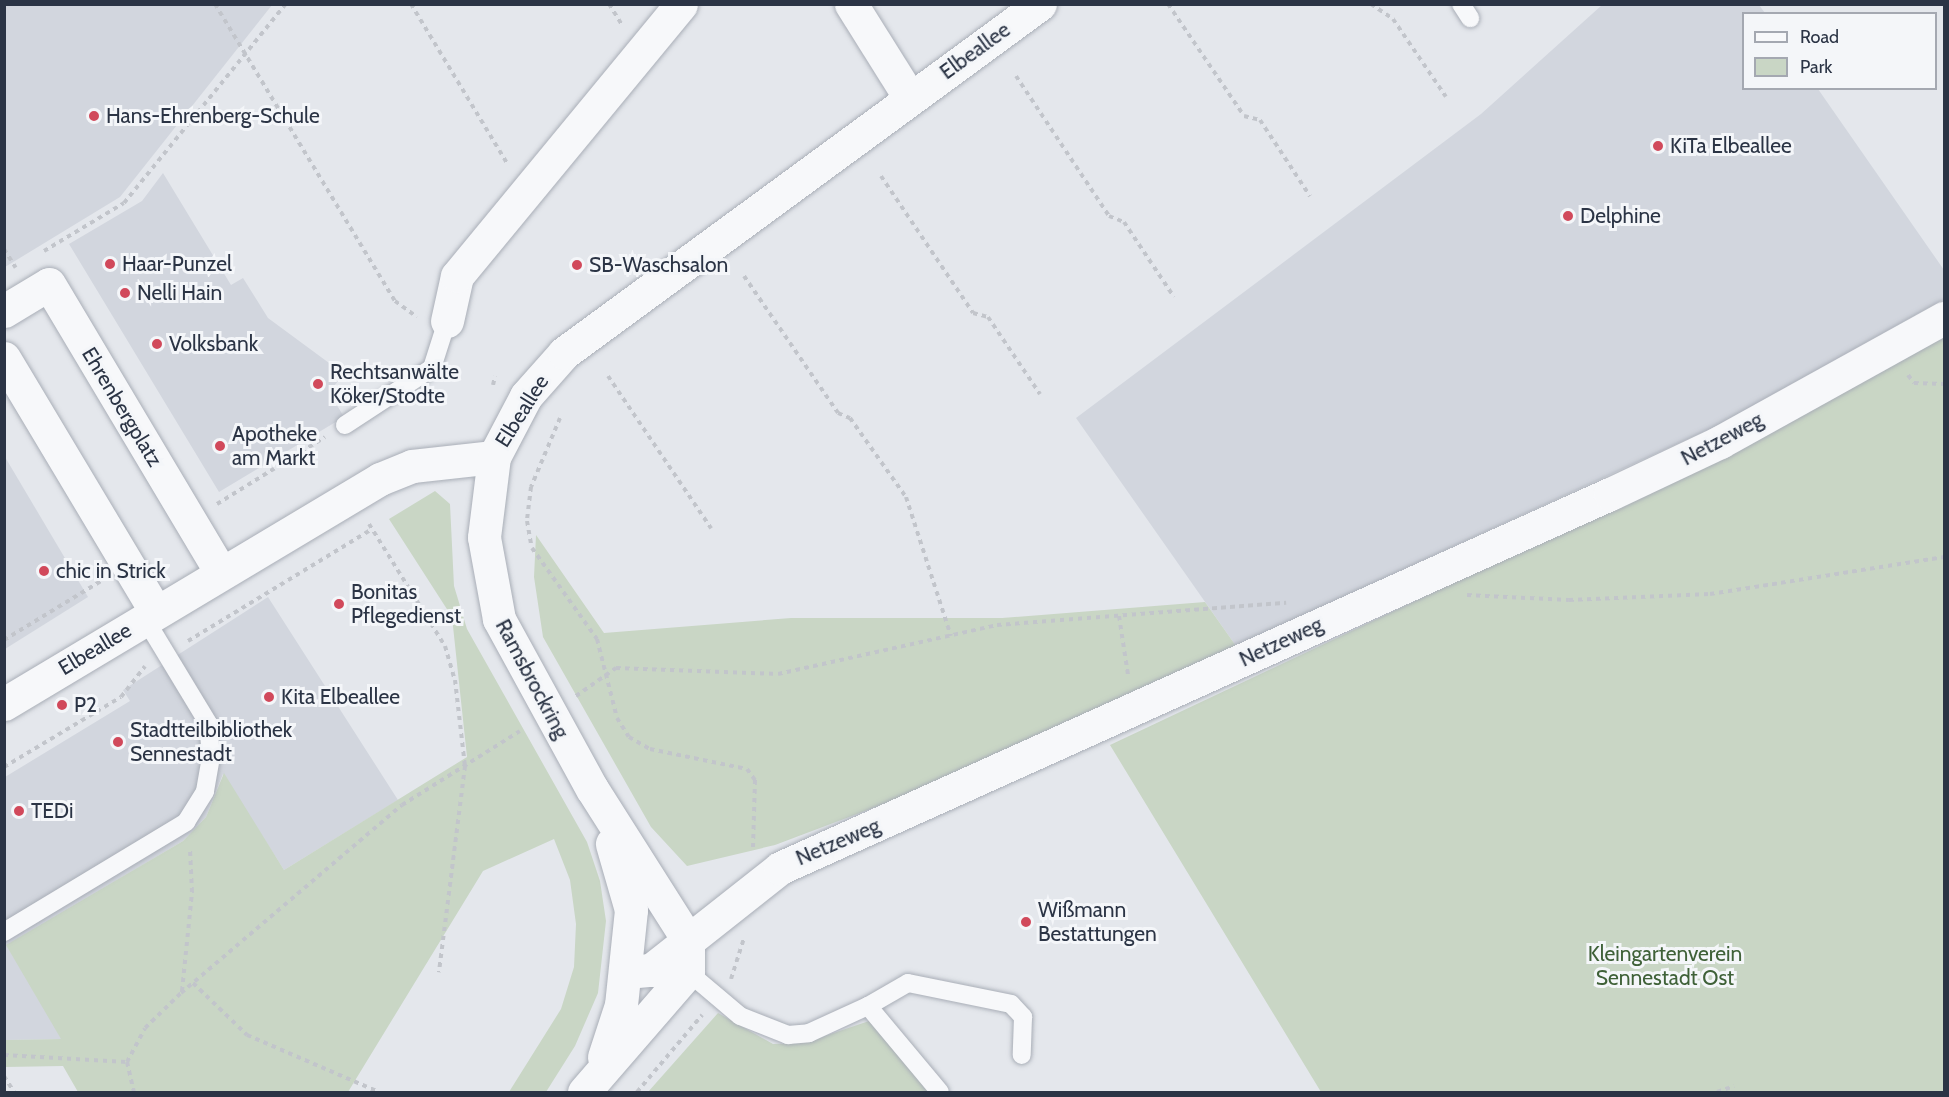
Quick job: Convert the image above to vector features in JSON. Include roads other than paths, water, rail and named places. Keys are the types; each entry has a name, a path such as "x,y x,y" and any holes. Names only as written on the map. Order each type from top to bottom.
{"street":[{"path":"447,321 457,276 681,4"},
{"path":"851,4 910,99"},
{"name":"Elbeallee","path":"4,704 380,479 412,466 494,457 526,396 564,353 1040,4"},
{"name":"Ehrenbergplatz","path":"4,311 49,284 221,573"},
{"name":"Netzeweg","path":"626,972 651,970 750,889 807,855 1134,710 1720,442 1944,318"},
{"path":"4,358 128,565 151,616"},
{"name":"Ramsbrockring","path":"494,457 484,537 499,619 592,789 688,940"},
{"name":"Ramsbrockring","path":"591,1082 626,972 632,910 592,789"},
{"path":"688,940 688,972"},
{"name":"Ramsbrockring","path":"591,1082 688,972"}],"lane":[{"path":"345,425 432,368 447,321"},
{"path":"4,932 186,822 210,774 208,723 151,616"},
{"path":"688,972 740,1016 788,1035 810,1033 868,1006 908,983 1011,1004 1023,1017 1022,1055"},
{"path":"868,1006 940,1092"}],"place":[{"name":"Hans-Ehrenberg-Schule","path":"94,116"},
{"name":"KiTa Elbeallee","path":"1658,146"},
{"name":"Delphine","path":"1568,216"},
{"name":"Haar-Punzel","path":"110,264"},
{"name":"SB-Waschsalon","path":"577,265"},
{"name":"Nelli Hain","path":"125,293"},
{"name":"Volksbank","path":"157,344"},
{"name":"Rechtsanwälte Köker/Stodte","path":"318,384"},
{"name":"Apotheke am Markt","path":"220,446"},
{"name":"chic in Strick","path":"44,571"},
{"name":"Bonitas Pflegedienst","path":"339,604"},
{"name":"Kita Elbeallee","path":"269,697"},
{"name":"P2","path":"62,705"},
{"name":"Stadtteilbibliothek Sennestadt","path":"118,742"},
{"name":"TEDi","path":"19,811"},
{"name":"Wißmann Bestattungen","path":"1026,922"}],"park label":[{"name":"Kleingartenverein Sennestadt Ost","path":"1665,966"}]}
